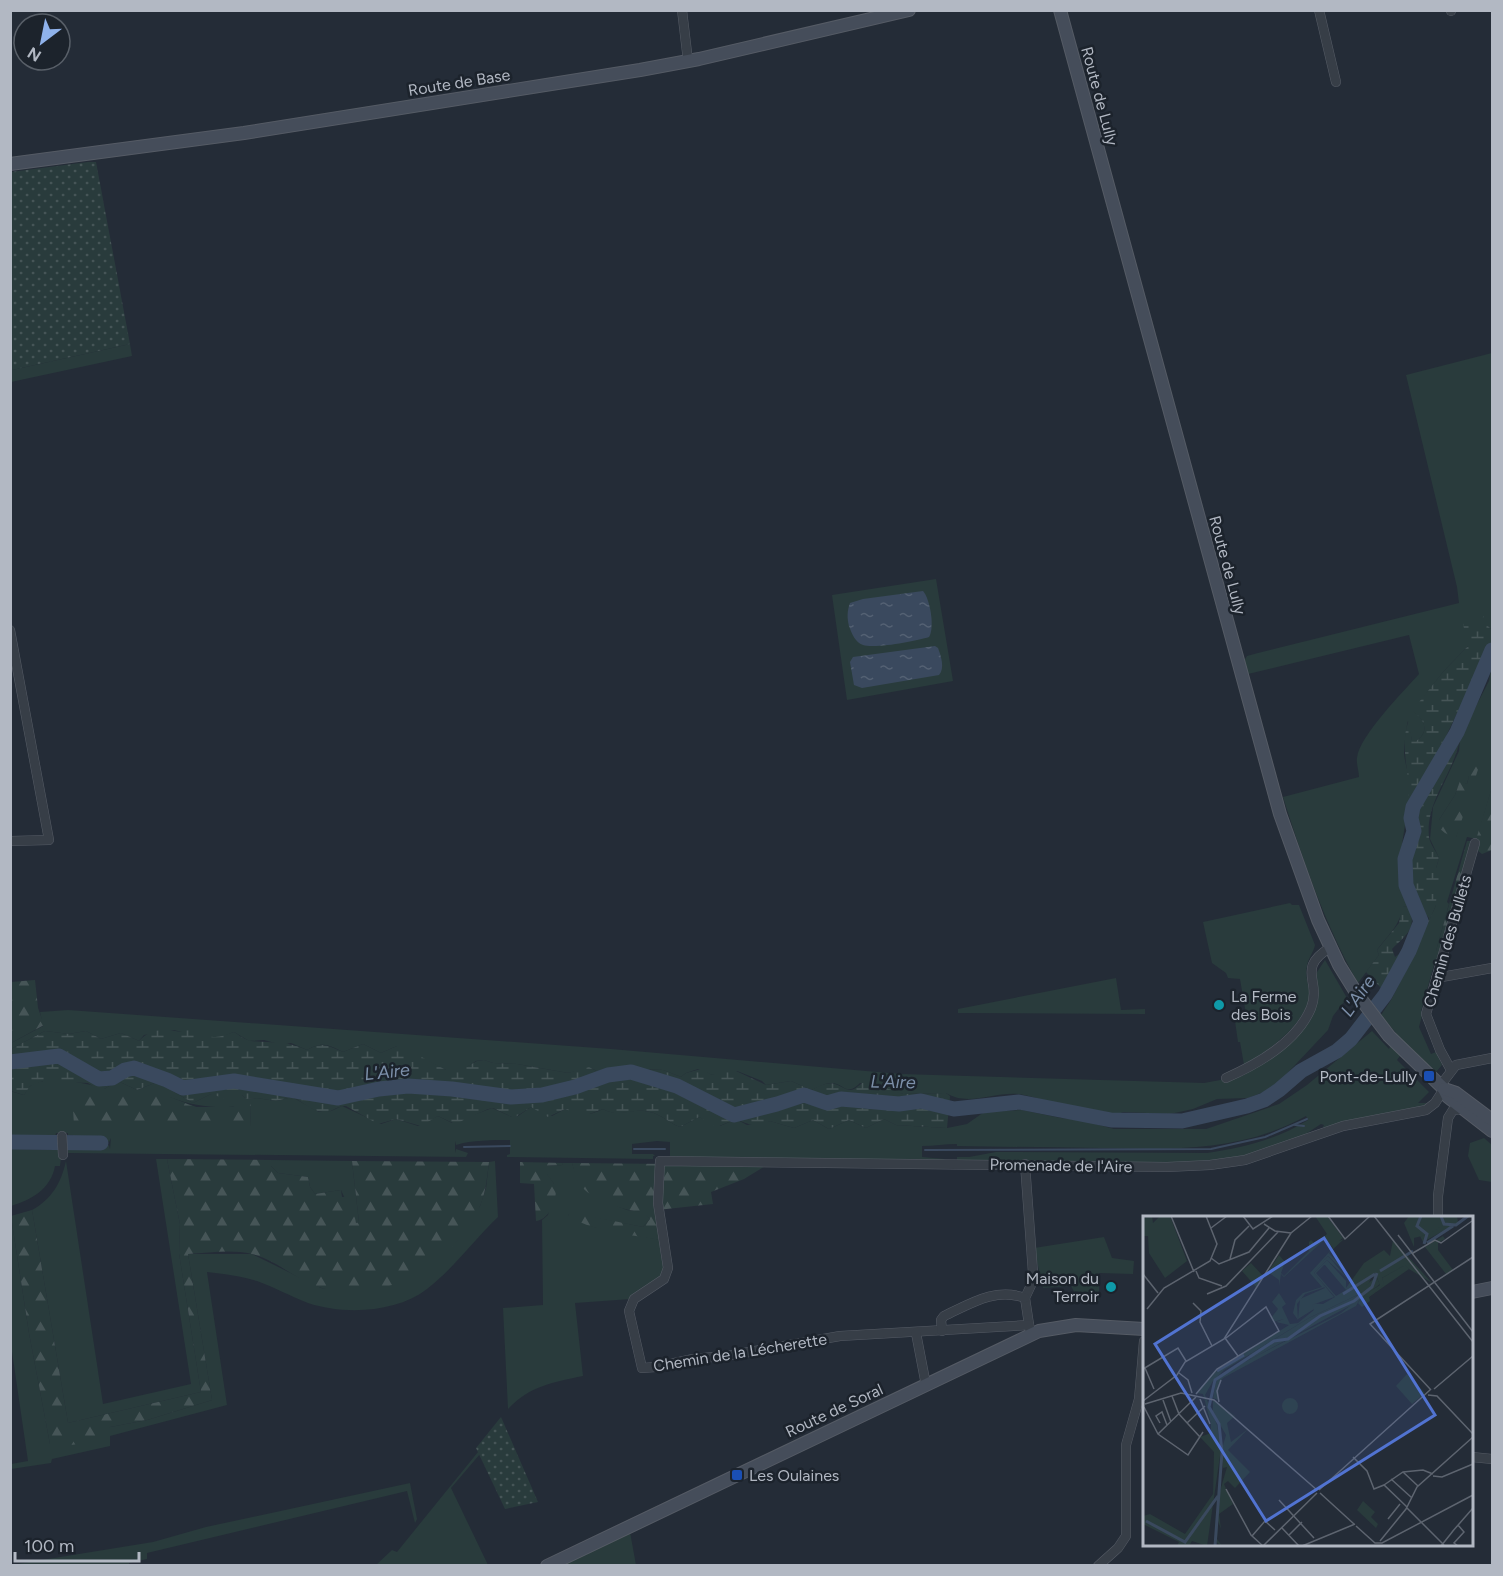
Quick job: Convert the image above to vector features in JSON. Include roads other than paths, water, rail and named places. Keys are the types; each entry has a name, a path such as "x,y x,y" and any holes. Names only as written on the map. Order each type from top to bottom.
{"main road":[{"name":"Route de Base","path":"10,164 244,133 688,61 909,10"},
{"name":"Route de Lully","path":"1060,10 1280,814 1307,892 1339,965 1379,1025 1421,1069 1442,1087 1456,1093 1492,1120"},
{"name":"Route de Lully","path":"1442,1087 1448,1097 1492,1131"},
{"path":"1473,1292 1492,1288"},
{"name":"Route de Soral","path":"547,1566 926,1385 1030,1330 1068,1325 1143,1329"}],"street":[{"path":"682,10 688,61"},
{"path":"1319,10 1336,82"},
{"path":"10,630 49,840 10,841"},
{"name":"Chemin des Bullets","path":"1451,1070 1426,1017 1475,843"},
{"path":"1226,1078 1243,1071 1274,1051 1301,1024 1313,1001 1312,965 1317,957 1330,946"},
{"path":"1436,978 1492,968"},
{"path":"1451,1070 1456,1065 1492,1058"},
{"name":"Promenade de l'Aire","path":"660,1161 1167,1167 1235,1162 1343,1126 1426,1110 1434,1104 1451,1070"},
{"path":"1438,1216 1438,1196 1448,1118 1453,1110 1463,1109"},
{"path":"62,1136 63,1152"},
{"name":"Chemin de la Lécherette","path":"660,1161 658,1203 668,1268 664,1279 634,1299 629,1311 642,1368 840,1336 1030,1330"},
{"path":"1025,1164 1033,1274 1032,1283 1025,1298 1030,1330"},
{"path":"942,1331 944,1316 980,1298 1015,1294 1025,1298"},
{"path":"916,1333 926,1385"},
{"path":"1098,1566 1118,1548 1126,1536 1126,1445 1139,1399 1143,1353"},
{"path":"1473,1457 1492,1459"}],"water":[{"path":"923,591 931,613 932,627 929,637 869,646 858,642 854,637 848,620 850,603 863,599"},
{"path":"935,646 938,648 942,662 939,675 862,688 854,685 850,662 853,657"}],"waterway":[{"name":"L'Aire","path":"10,1062 59,1056 99,1079 112,1078 125,1070 134,1068 183,1088 234,1081 338,1098 379,1089 408,1086 511,1097 542,1095 575,1087 608,1075 631,1072 677,1086 734,1115 804,1095 827,1103 841,1099 899,1104 921,1101 954,1109 1019,1102 1111,1120 1182,1121 1247,1106 1264,1100 1301,1071 1337,1051 1351,1039 1385,995 1409,951 1421,921 1406,885 1405,859 1414,831 1411,818 1413,807 1457,732 1492,650"},
{"path":"925,1150 1211,1149 1265,1137 1307,1119"},
{"path":"1295,1125 1304,1126"},
{"path":"10,1142 101,1143"},
{"path":"464,1147 510,1146"},
{"path":"634,1149 665,1149"}],"place":[{"name":"La Ferme des Bois","path":"1219,1005"},
{"name":"Pont-de-Lully","path":"1429,1076"},
{"name":"Maison du Terroir","path":"1111,1287"},
{"name":"Les Oulaines","path":"737,1475"}]}
